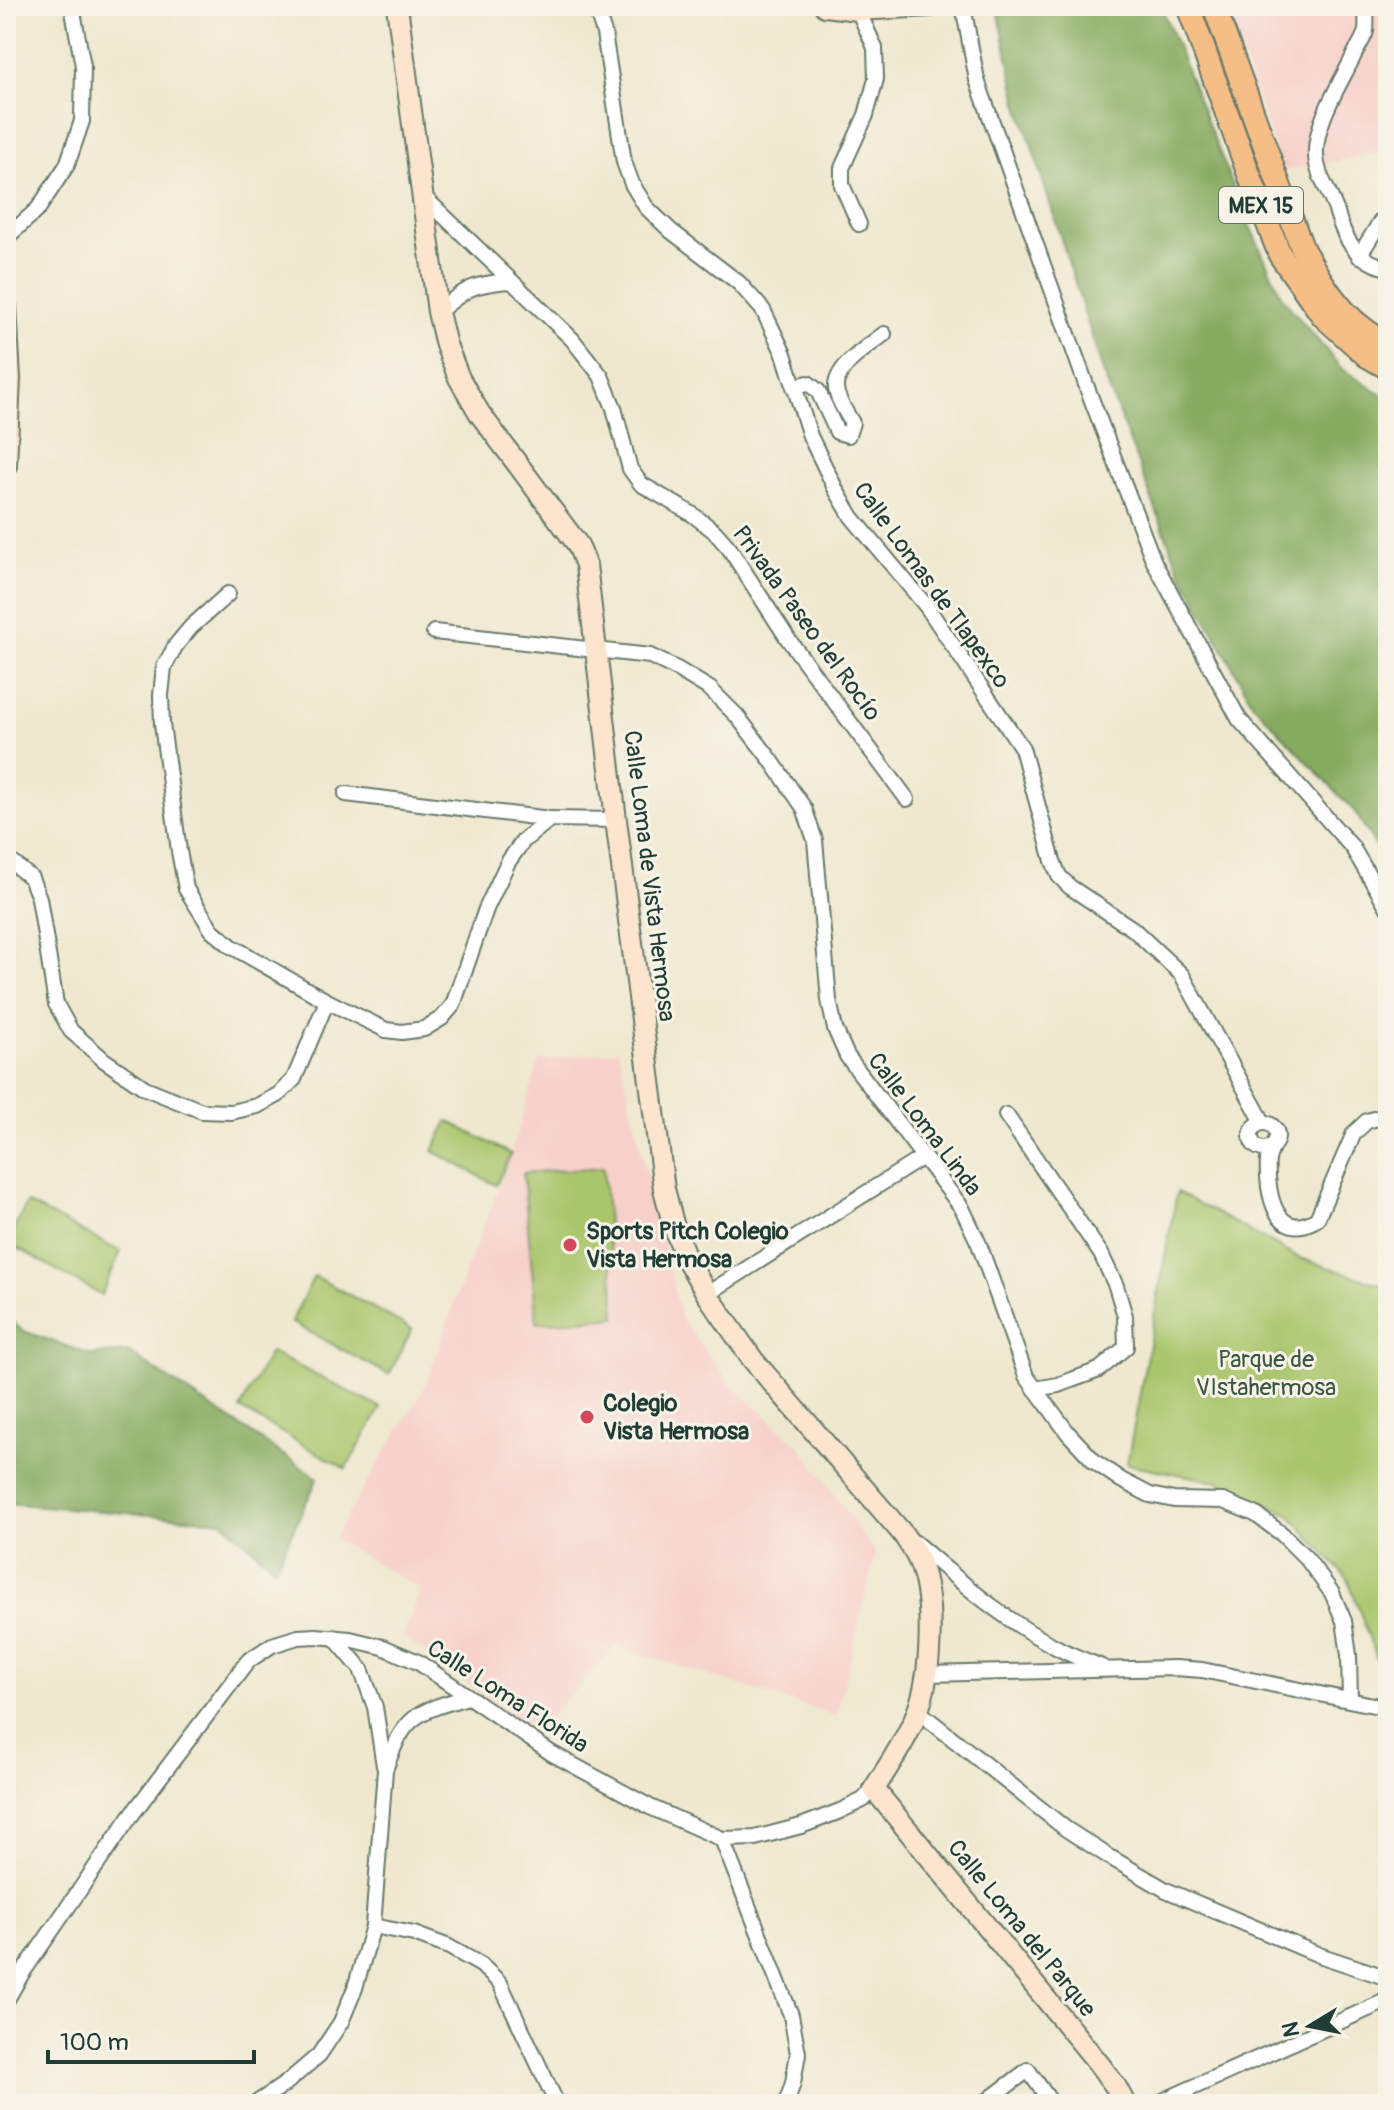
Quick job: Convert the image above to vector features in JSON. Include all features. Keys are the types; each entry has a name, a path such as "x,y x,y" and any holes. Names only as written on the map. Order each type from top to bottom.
{"main road":[{"name":"MEX 15","path":"1188,6 1280,255 1323,316 1367,356 1388,368"},
{"name":"MEX 15","path":"1214,6 1302,248 1342,308 1388,346"}],"street":[{"path":"6,238 38,209 67,165 82,121 83,66 72,6"},
{"name":"Calle Loma de Vista Hermosa","path":"397,6 438,312 446,345 459,378 480,414 578,545 586,565 664,1189 674,1227 686,1258 707,1294 753,1360 903,1534 919,1560 926,1582 930,1619 926,1674 918,1711 874,1789"},
{"name":"Calle Lomas de Tlapexco","path":"595,6 604,33 624,162 632,184 646,207 671,231 739,283 763,310 784,354 810,436 836,490 852,517 927,607 1022,748 1059,876 1070,887 1133,929 1182,975 1263,1122 1276,1131 1275,1142 1268,1148 1259,1148 1252,1142 1251,1133 1255,1125 1263,1122"},
{"path":"825,6 858,10 930,6"},
{"path":"963,6 977,80 1089,393 1154,562 1239,719 1352,847 1388,908"},
{"path":"1366,6 1365,32 1320,126 1316,154 1319,175 1333,198 1339,222 1359,256 1372,265 1388,268"},
{"path":"858,10 875,48 876,79 866,115 842,168 842,185 859,224"},
{"name":"Privada Paseo del Rocío","path":"422,196 572,339 601,376 614,408 630,469 641,484 692,514 729,548 788,639 907,799"},
{"path":"1359,256 1388,210"},
{"path":"438,312 462,292 482,283 510,281"},
{"path":"6,307 10,379 6,466"},
{"path":"794,387 808,383 818,391 837,432 848,435 852,423 836,391 837,379 841,369 884,334"},
{"path":"228,594 176,645 164,667 161,695 162,724 186,889 212,930 231,946 327,1001 386,1030 402,1032 424,1029 442,1018 453,1005 486,909 508,862 523,841 550,819"},
{"name":"Calle Loma Linda","path":"434,632 650,656 710,689 737,716 804,808 815,840 829,1000 835,1029 847,1056 962,1208 979,1244 1026,1376 1077,1443 1095,1462 1121,1480 1150,1495 1174,1500 1223,1501 1255,1514 1291,1542 1332,1593 1344,1621 1349,1655 1350,1700"},
{"path":"346,794 550,819 616,820"},
{"path":"6,862 14,864 31,878 39,898 56,1004 71,1031 104,1060 145,1088 202,1111 231,1112 257,1106 278,1095 294,1079 327,1001"},
{"path":"1006,1115 1101,1254 1116,1286 1125,1316 1126,1347 1099,1370 1058,1385 1035,1389"},
{"path":"1275,1142 1268,1157 1275,1209 1282,1220 1294,1226 1307,1225 1317,1219 1354,1133 1367,1121 1388,1115"},
{"path":"707,1294 923,1157"},
{"path":"903,1534 1021,1627 1057,1648 1106,1669"},
{"name":"Calle Loma Florida","path":"6,2001 13,1975 248,1661 272,1645 298,1637 350,1639 383,1647 418,1662 551,1753 650,1807 722,1839 755,1838 801,1826 863,1800 874,1789"},
{"path":"255,2104 319,2055 341,2022 355,1988 373,1926 385,1770 375,1707 361,1669 334,1637"},
{"path":"926,1674 1175,1668 1202,1670 1388,1708"},
{"path":"385,1770 403,1728 416,1716 434,1706 468,1697"},
{"path":"918,1711 1066,1829 1166,1890 1319,1955 1388,1978"},
{"name":"Calle Loma del Parque","path":"874,1789 1099,2064 1125,2104"},
{"path":"722,1839 791,2015 798,2053 786,2104"},
{"path":"373,1926 414,1934 449,1947 481,1965 500,1983 557,2104"},
{"path":"1156,2104 1388,2000"},
{"path":"983,2104 1028,2070 1052,2104"}],"shaded area":[{"path":"1225,6 1388,6 1388,152 1283,171"},
{"name":"Colegio Vista Hermosa","path":"618,1050 681,1318 727,1380 801,1447 876,1554 836,1716 616,1646 536,1732 403,1637 421,1589 333,1539 425,1387 458,1291 505,1172 539,1061"}],"green space":[{"path":"997,6 1161,6 1243,211 1283,299 1341,368 1388,399 1388,866 1355,812 1253,704 1179,569 1106,381 1017,99"},
{"path":"448,1121 511,1154 496,1185 433,1151"},
{"name":"Sports Pitch Colegio Vista Hermosa","path":"603,1167 616,1317 537,1323 523,1173"},
{"name":"Parque de VIstahermosa","path":"1177,1192 1297,1257 1388,1287 1388,1682 1385,1682 1348,1579 1289,1514 1218,1482 1127,1464"},
{"path":"27,1203 121,1252 101,1295 7,1242"},
{"path":"314,1276 412,1329 389,1375 291,1322"},
{"path":"6,1315 21,1330 91,1355 128,1352 318,1478 275,1568 222,1521 6,1503"},
{"path":"270,1352 381,1408 346,1469 240,1409"}],"place":[{"name":"Sports Pitch Colegio Vista Hermosa","path":"570,1245"},
{"name":"Colegio Vista Hermosa","path":"587,1417"}]}
